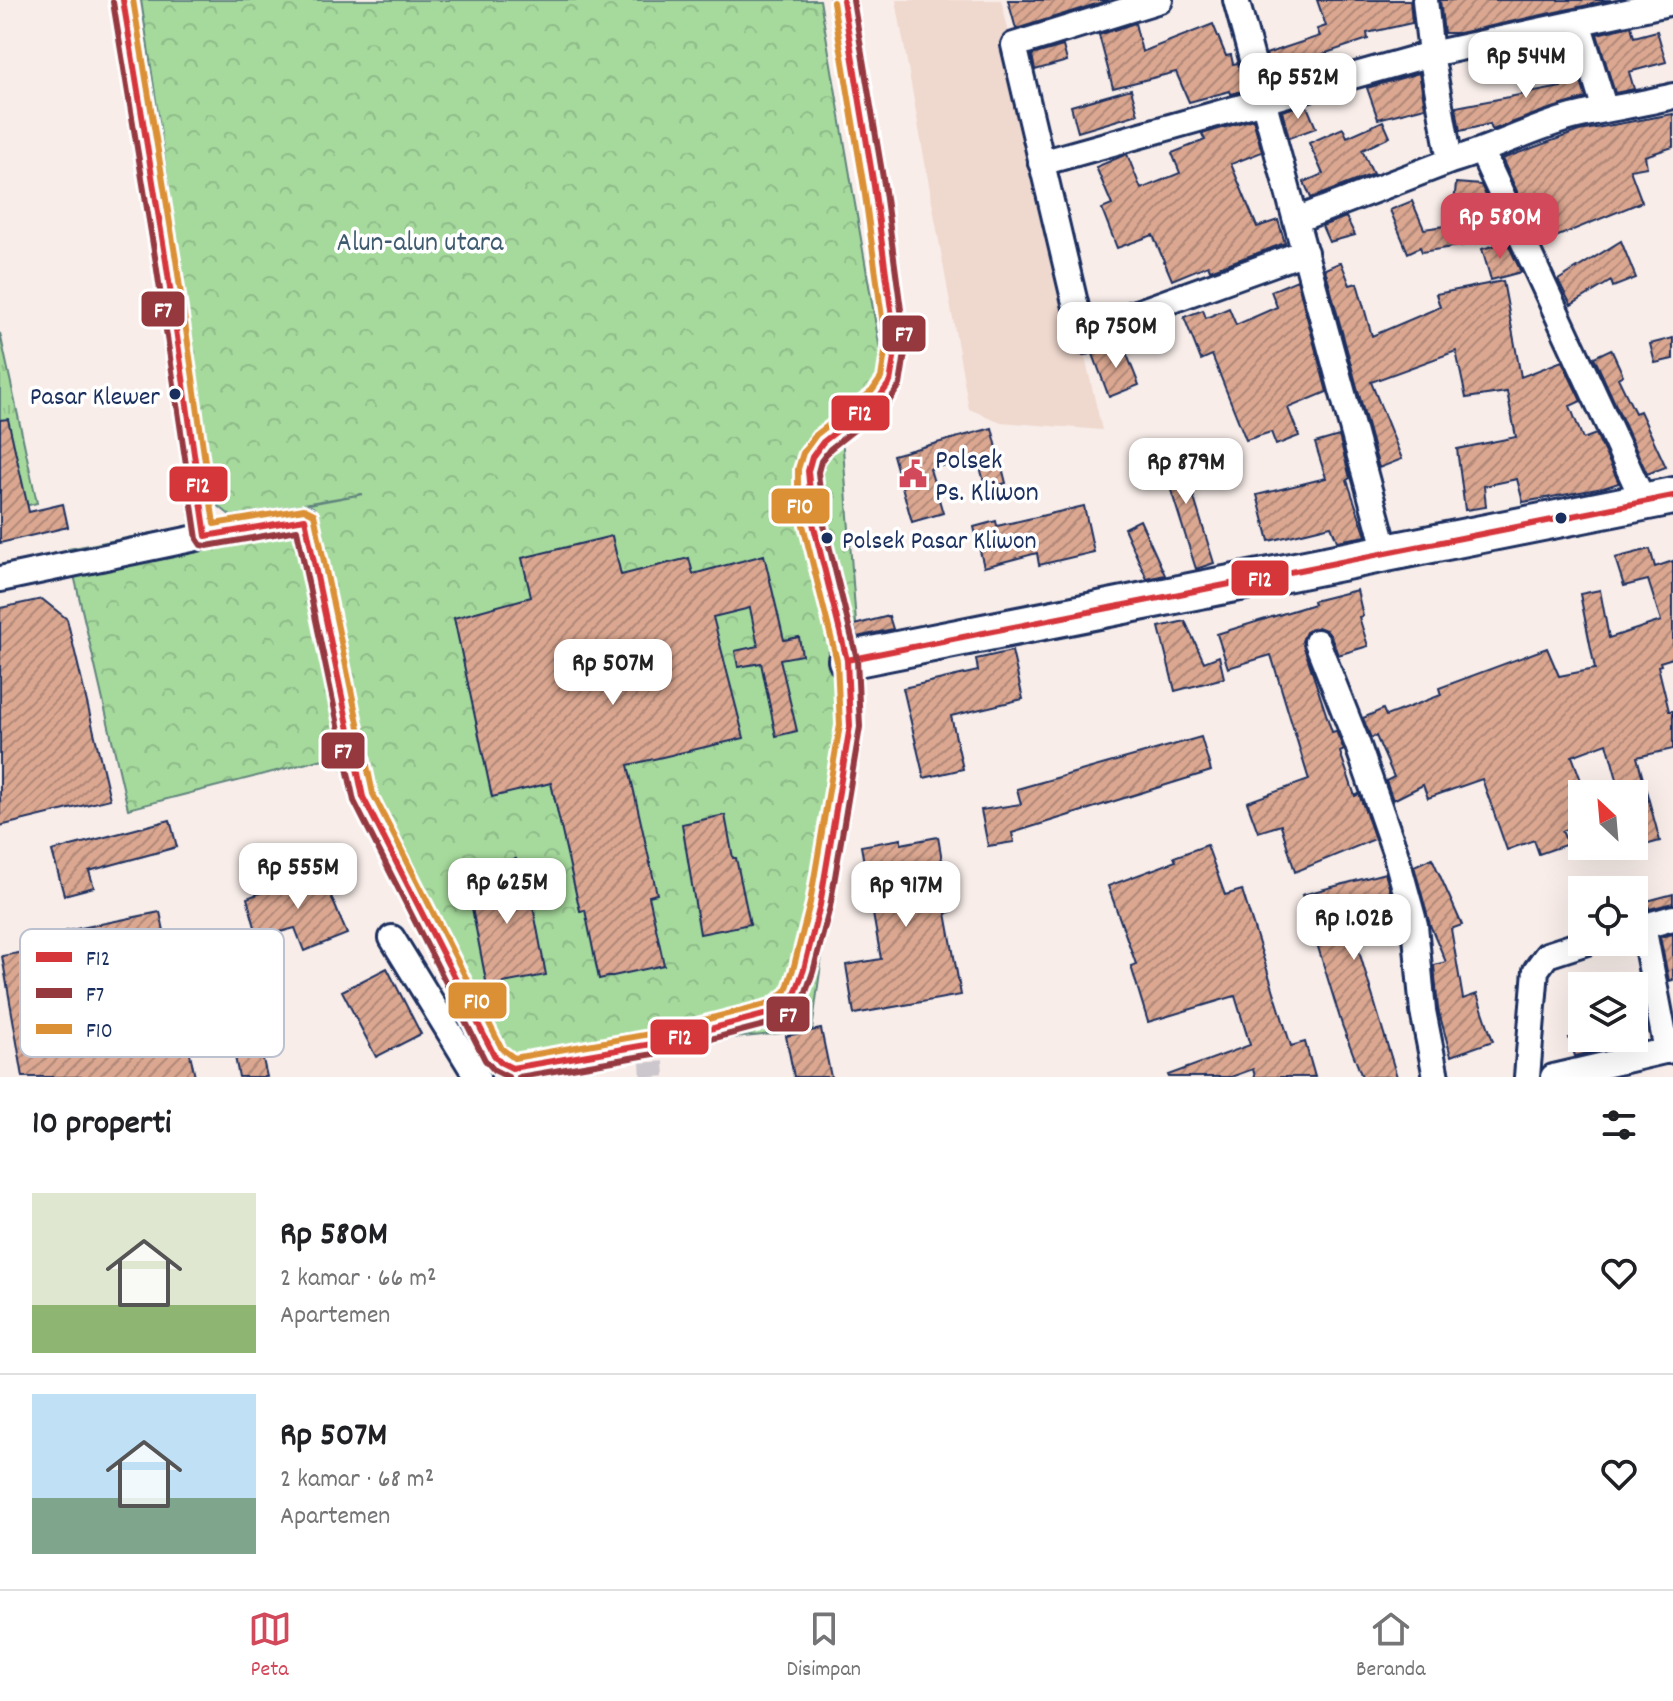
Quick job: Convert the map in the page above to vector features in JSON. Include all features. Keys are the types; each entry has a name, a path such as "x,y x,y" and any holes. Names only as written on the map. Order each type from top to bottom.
{"street":[{"path":"123,0 166,261 206,536"},
{"path":"0,579 206,536 305,519 363,797 494,1055 505,1066 516,1068 652,1053 785,1007 799,988 820,905 850,726 847,660 813,523 808,471 812,457 823,442 879,398 890,382 896,346 874,186 843,0"},
{"path":"1160,0 1014,45 1084,341 1106,335 1114,321 1305,252"},
{"path":"1236,0 1386,552"},
{"path":"1425,0 1450,161"},
{"path":"1041,163 1431,54 1646,4 1673,2"},
{"path":"1578,22 1605,110"},
{"path":"1296,220 1561,121 1673,96"},
{"path":"847,660 1658,499 1482,152"},
{"path":"1317,642 1395,852 1415,925 1423,1011 1436,1077"},
{"path":"1648,925 1673,918"},
{"path":"392,938 477,1077"},
{"path":"1527,1077 1536,970 1547,955 1568,948"},
{"path":"1553,1077 1670,1050 1645,956"}],"shaded area":[{"path":"896,0 1001,0 1102,430 1001,422 969,409"}],"green space":[{"name":"Alun-alun utara","path":"141,0 820,0 883,367 858,404 840,408 860,677 812,1030 500,1062 444,976 335,756 128,809 68,549 363,494 231,516 216,504"},
{"path":"0,333 37,503 0,512"}],"building":[{"path":"1008,0 1109,0 1016,29"},
{"path":"1317,0 1410,0 1412,23 1367,33 1368,39 1305,60 1310,72 1274,82 1266,54 1320,36 1317,29 1326,26"},
{"path":"1440,0 1611,0 1459,33 1444,33"},
{"path":"1135,23 1142,52 1213,24 1226,56 1231,55 1233,64 1238,63 1245,90 1189,102 1176,72 1113,88 1099,35"},
{"path":"1631,26 1634,37 1657,31 1666,62 1629,72 1634,89 1615,93 1597,34"},
{"path":"1063,46 1067,61 1035,70 1032,55"},
{"path":"1571,50 1586,98 1492,130 1490,124 1460,131 1456,107 1561,87 1552,55"},
{"path":"1419,73 1425,107 1378,119 1367,88"},
{"path":"1131,89 1138,114 1078,132 1071,106"},
{"path":"1306,104 1316,128 1289,138 1282,111"},
{"path":"1673,114 1673,147 1645,156 1647,167 1630,170 1642,202 1541,243 1502,159 1579,131"},
{"path":"1253,119 1262,152 1231,164 1257,227 1278,220 1285,243 1210,270 1208,265 1172,280 1153,235 1117,248 1102,209 1112,205 1096,167 1127,154 1141,189 1180,173 1172,153 1205,140 1202,134"},
{"path":"1383,121 1390,137 1362,150 1373,174 1311,198 1304,182 1323,174 1309,143 1343,128 1347,137"},
{"path":"1456,183 1481,185 1488,200 1479,203 1484,242 1422,252 1420,247 1408,253 1390,210 1412,201 1424,229 1452,225"},
{"path":"1346,217 1355,235 1329,242 1322,226"},
{"path":"1621,241 1636,278 1613,287 1611,281 1571,305 1558,280"},
{"path":"1507,242 1521,272 1491,280 1482,249"},
{"path":"1341,262 1350,285 1357,283 1372,336 1440,307 1436,294 1503,281 1521,377 1562,361 1581,401 1570,406 1583,439 1596,434 1619,483 1523,502 1517,479 1484,486 1486,507 1465,510 1457,449 1516,437 1507,392 1466,398 1456,351 1371,382 1402,459 1379,468 1325,269"},
{"path":"1297,280 1327,392 1288,408 1299,436 1276,445 1271,432 1246,440 1212,355 1201,360 1184,317 1203,310 1206,318 1229,308 1236,325 1277,307 1271,291"},
{"path":"1673,338 1673,359 1655,363 1650,344"},
{"path":"1122,342 1139,385 1109,397 1093,354"},
{"path":"1611,349 1623,375 1618,378 1635,413 1640,411 1666,467 1647,474 1594,357"},
{"path":"8,419 29,512 63,504 68,527 0,543 0,420"},
{"name":"Polsek Ps. Kliwon","path":"992,428 1006,483 986,489 977,456 930,469 943,513 912,522 893,455"},
{"path":"1339,436 1350,478 1347,480 1366,536 1337,541 1331,526 1269,541 1257,495 1326,478 1315,443"},
{"path":"1177,443 1214,563 1196,569 1158,449"},
{"path":"1084,506 1094,552 1039,565 1037,553 984,567 974,527 996,521 997,526"},
{"path":"1140,520 1165,575 1147,579 1124,528"},
{"path":"612,536 621,575 689,558 693,574 764,555 784,640 799,637 802,655 780,659 797,731 776,736 761,663 738,667 735,651 758,646 750,608 713,617 744,738 628,765 657,894 649,896 664,965 599,979 585,910 580,911 551,783 492,797 454,618 531,597 522,558"},
{"path":"1650,549 1655,567 1673,561 1673,658 1660,662 1658,666 1669,711 1673,711 1673,749 1637,757 1643,780 1617,780 1607,743 1572,756 1581,780 1568,780 1568,829 1562,831 1568,844 1539,854 1534,840 1507,850 1482,779 1428,798 1423,785 1393,800 1386,781 1394,777 1376,736 1371,738 1363,718 1383,709 1386,716 1441,695 1439,688 1547,648 1559,676 1595,669 1580,594 1600,590 1609,638 1661,621 1648,580 1624,586 1615,558"},
{"path":"1357,590 1363,616 1359,617 1368,646 1338,655 1331,636 1318,627 1306,632 1302,641 1332,732 1336,731 1344,750 1340,752 1355,796 1359,794 1375,839 1295,872 1281,825 1258,832 1247,802 1309,780 1271,655 1228,668 1217,634 1314,604 1313,601"},
{"path":"42,599 67,619 110,799 0,826 0,608"},
{"path":"889,616 893,629 857,637 854,625"},
{"path":"1185,621 1204,662 1219,656 1224,678 1175,691 1159,627"},
{"path":"1012,651 1023,699 951,716 963,769 924,778 903,688 978,671 976,659"},
{"path":"1201,737 1211,771 1012,833 1014,842 988,846 981,810 1021,804 1017,789"},
{"path":"1648,797 1660,841 1648,844"},
{"path":"725,815 750,924 700,934 682,824"},
{"path":"170,820 177,847 89,871 94,887 64,895 52,851"},
{"path":"938,837 951,912 946,913 961,995 854,1014 846,965 881,959 861,846 901,839 901,844"},
{"path":"1207,845 1225,895 1242,890 1291,1046 1305,1042 1315,1077 1255,1077 1253,1069 1231,1077 1168,1075 1250,1045 1235,996 1148,1022 1131,966 1136,964 1108,886 1176,861 1174,857"},
{"path":"1432,858 1462,925 1451,929 1463,999 1477,994 1493,1041 1451,1056 1438,1009 1434,965 1446,962 1430,925 1414,866"},
{"path":"516,859 523,898 531,896 546,975 487,986 472,908 483,906 476,866"},
{"path":"320,870 347,934 304,951 295,928 284,931 256,929 247,898"},
{"path":"1385,873 1400,926 1355,938 1397,1077 1362,1077 1342,1025 1302,895"},
{"path":"1673,894 1673,903 1649,909 1648,901"},
{"path":"160,912 164,929 76,929"},
{"path":"1673,934 1673,980 1669,981 1660,937"},
{"path":"20,953 20,1057 191,1057 195,1077 23,1077 2,956"},
{"path":"387,968 421,1034 376,1057 342,991"},
{"path":"821,1029 831,1077 794,1077 786,1036"},
{"path":"235,1057 262,1057 267,1077 239,1077"}],"tunnel":[{"path":"652,1062 653,1077"}],"transit line":[{"name":"F12","path":"123,0 166,261 206,536 305,519 363,797 494,1055 512,1068 652,1044 775,1012 794,997 804,969 820,905 850,726 847,660 813,523 808,471 812,457 823,442 879,398 890,382 896,346 874,186 843,0"},
{"name":"F10","path":"133,0 176,260 214,524 304,509 314,514 373,794 502,1049 514,1058 650,1034 770,1003 786,991 794,966 810,903 840,725 837,661 803,525 798,469 803,453 816,435 872,391 881,378 886,346 833,2"},
{"name":"F7","path":"519,1077 654,1054 779,1021 802,1003 813,972 830,907 860,727 857,659 823,521 818,472 821,461 830,449 887,404 900,385 906,347 884,184 853,0"},
{"name":"F7","path":"113,2 197,539 201,545 207,546 297,530 354,801 485,1060 494,1070 508,1077"},
{"name":"F12","path":"847,660 1673,496"}],"place":[{"name":"Pasar Klewer","path":"175,394"},
{"name":"Polsek Ps. Kliwon","path":"913,474"},
{"name":"Polsek Pasar Kliwon","path":"827,538"}]}
